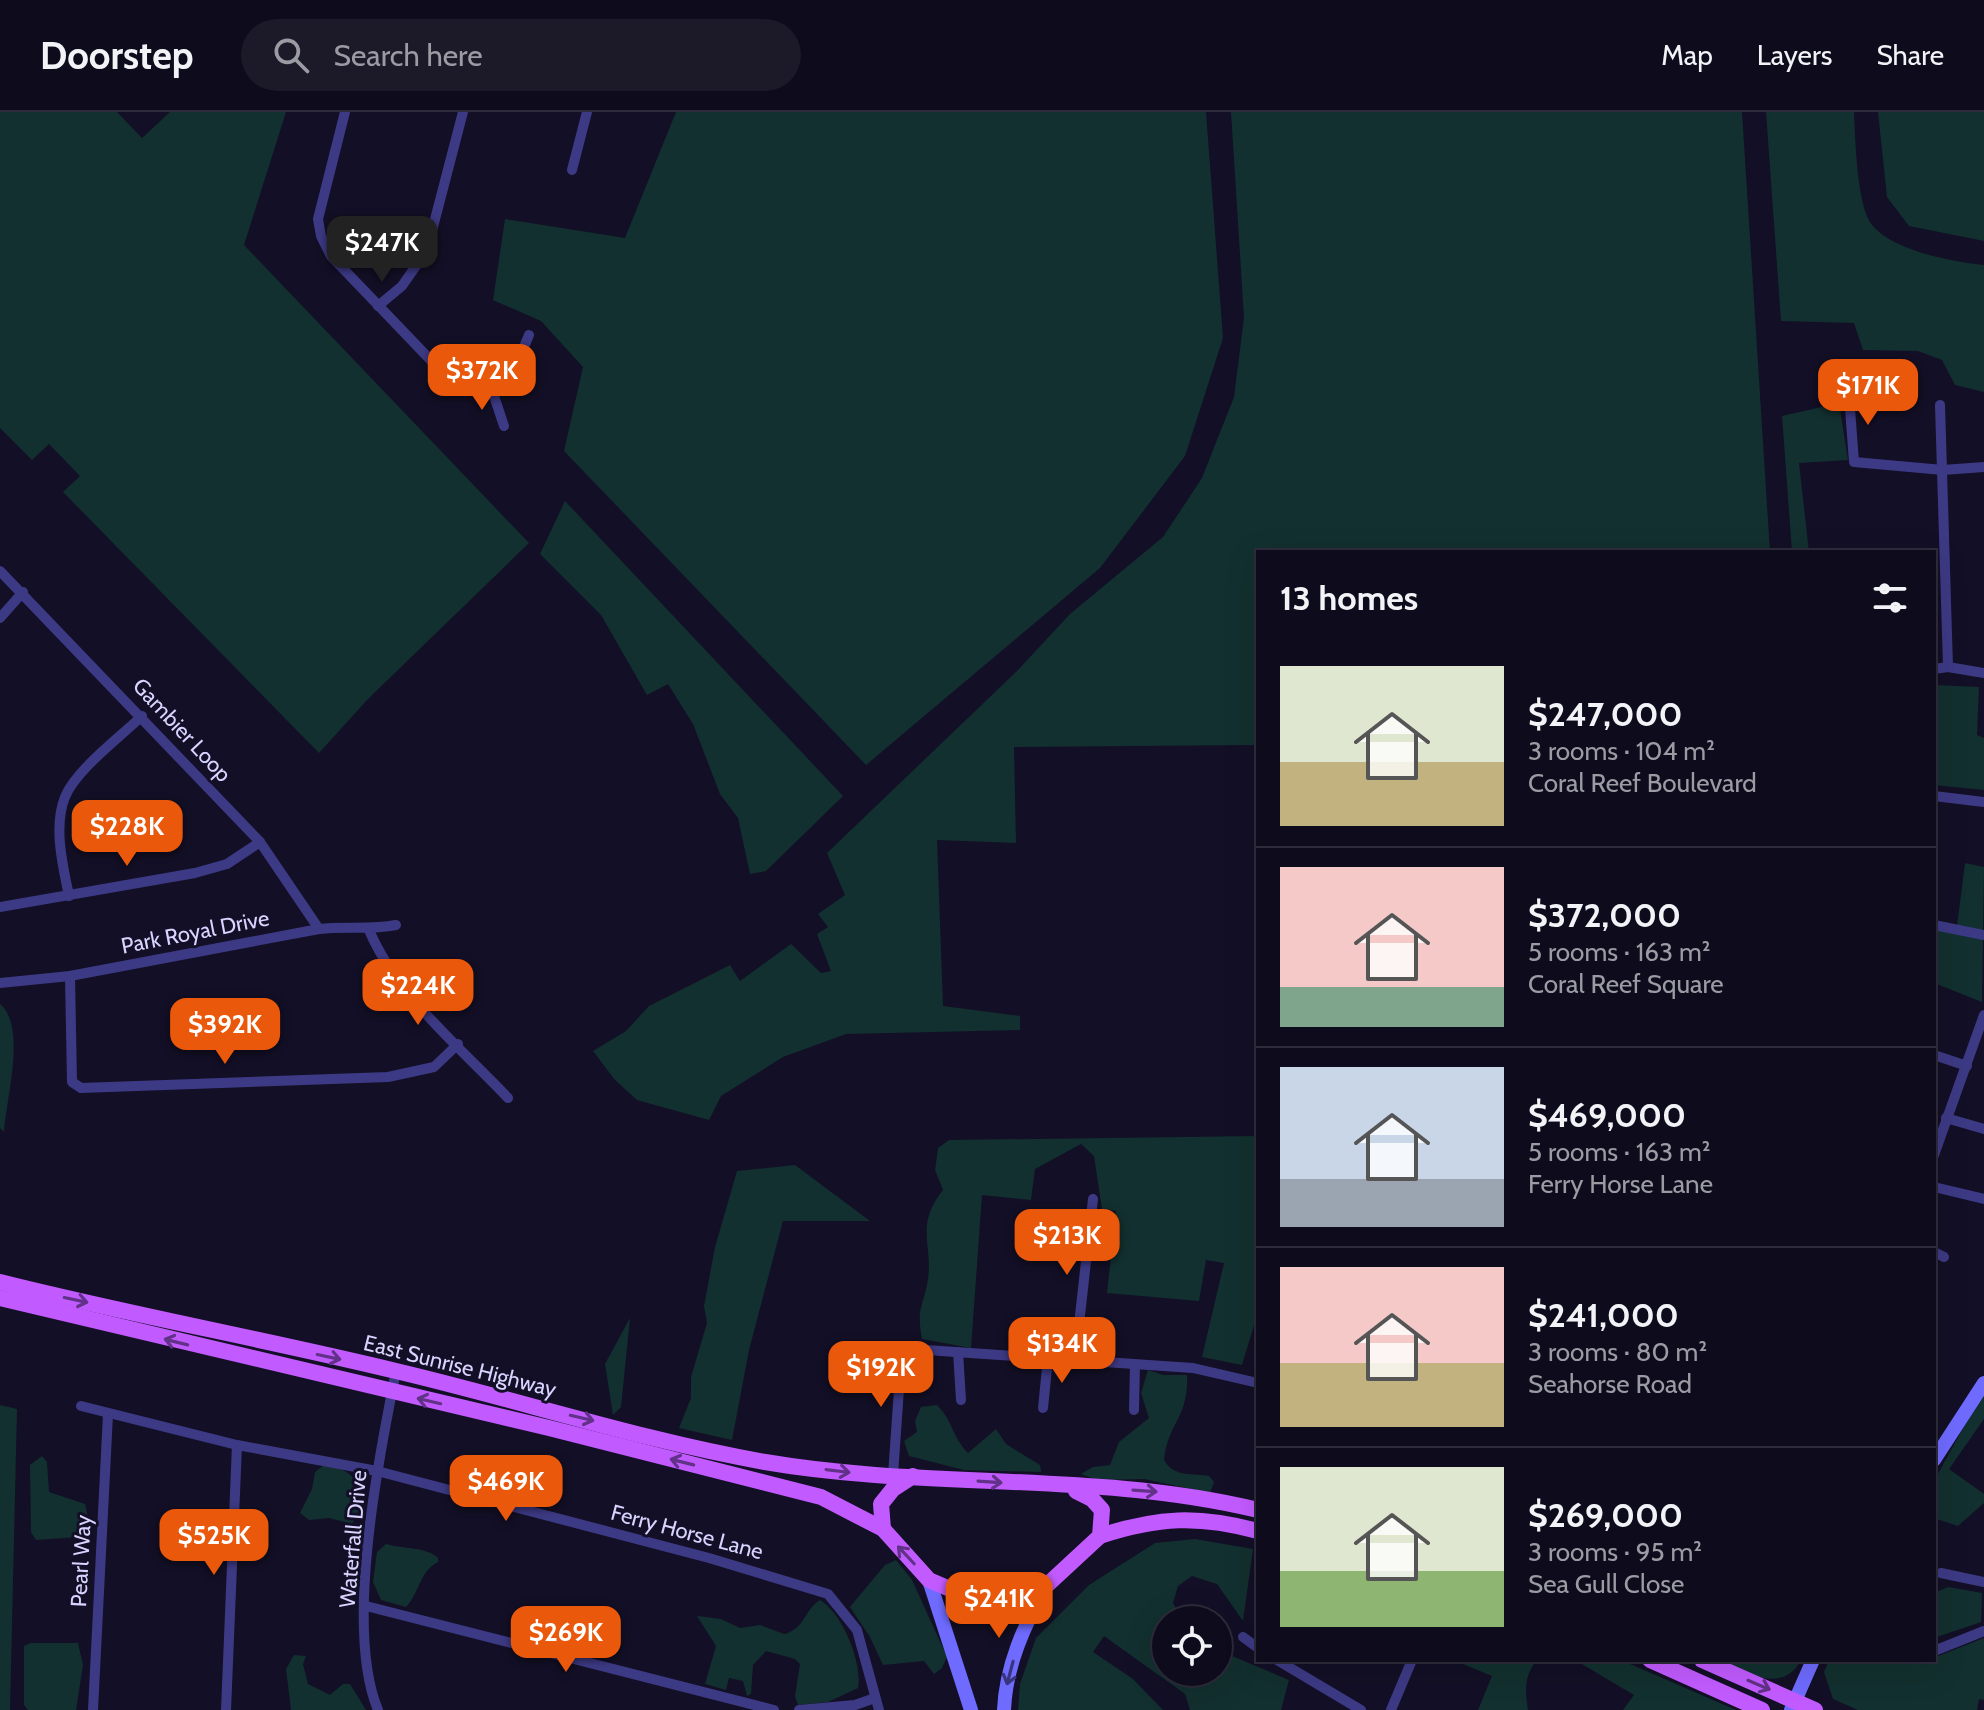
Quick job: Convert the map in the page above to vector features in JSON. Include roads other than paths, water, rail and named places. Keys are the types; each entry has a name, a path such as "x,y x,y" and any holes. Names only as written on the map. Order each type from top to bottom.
{"main road":[{"name":"East Sunrise Highway","path":"0,1282 396,1371 530,1407 764,1462 1067,1487"},
{"name":"East Sunrise Highway","path":"0,1298 821,1497 883,1529"},
{"path":"1936,1457 1984,1383"},
{"path":"913,1476 893,1489 881,1504 883,1529 929,1580 971,1710"},
{"path":"1067,1487 1152,1491 1256,1510"},
{"path":"1067,1487 1092,1499 1102,1510 1100,1536"},
{"path":"1004,1710 1005,1691 1021,1632 1046,1586 1100,1536 1138,1524 1173,1518 1228,1523 1256,1530"},
{"path":"929,1580 971,1598 992,1601 1012,1599 1046,1586"},
{"path":"1654,1662 1762,1710"},
{"path":"1706,1662 1793,1705 1815,1710"},
{"path":"1793,1705 1812,1662"}],"street":[{"path":"345,112 318,219 331,256 442,372 467,384 491,387 505,378 518,361 529,335"},
{"path":"378,306 402,286 427,250 463,112"},
{"path":"572,170 587,112"},
{"path":"491,387 504,426"},
{"path":"1849,395 1854,462 1943,470 1984,467"},
{"path":"1940,405 1948,667"},
{"name":"Gambier Loop","path":"0,571 260,842 319,929"},
{"path":"0,618 23,592"},
{"path":"1936,669 1948,667 1984,673"},
{"path":"69,896 60,830 65,797 82,774 142,716"},
{"path":"1936,796 1984,802"},
{"path":"0,907 195,873 227,864 260,842"},
{"name":"Park Royal Drive","path":"0,983 70,976 319,929 343,926 369,930 396,925"},
{"path":"1936,925 1984,935"},
{"path":"369,930 380,956 398,982 508,1098"},
{"path":"70,976 72,1082 81,1088 388,1077 434,1067 458,1044"},
{"path":"1936,1149 1981,1037 1984,1015"},
{"path":"1936,1056 1967,1066"},
{"path":"1946,1118 1984,1129"},
{"path":"1936,1187 1984,1199"},
{"path":"1075,1360 1093,1199"},
{"path":"893,1475 900,1375 907,1362 926,1350 1193,1368 1256,1383"},
{"path":"958,1352 961,1400"},
{"path":"1043,1408 1048,1358"},
{"path":"1134,1410 1135,1364"},
{"name":"Waterfall Drive","path":"378,1710 367,1684 366,1606 377,1471 396,1371"},
{"name":"Ferry Horse Lane","path":"81,1406 237,1445 377,1471 709,1558 828,1594 857,1630 879,1710"},
{"name":"Pearl Way","path":"93,1710 108,1414"},
{"path":"226,1710 237,1445"},
{"path":"1941,1573 1984,1582"},
{"path":"366,1606 774,1710"},
{"path":"1936,1650 1984,1631"},
{"path":"1243,1637 1256,1647"},
{"path":"1280,1662 1361,1710"},
{"path":"1391,1710 1411,1662"},
{"path":"799,1710 855,1705 875,1698"}]}
